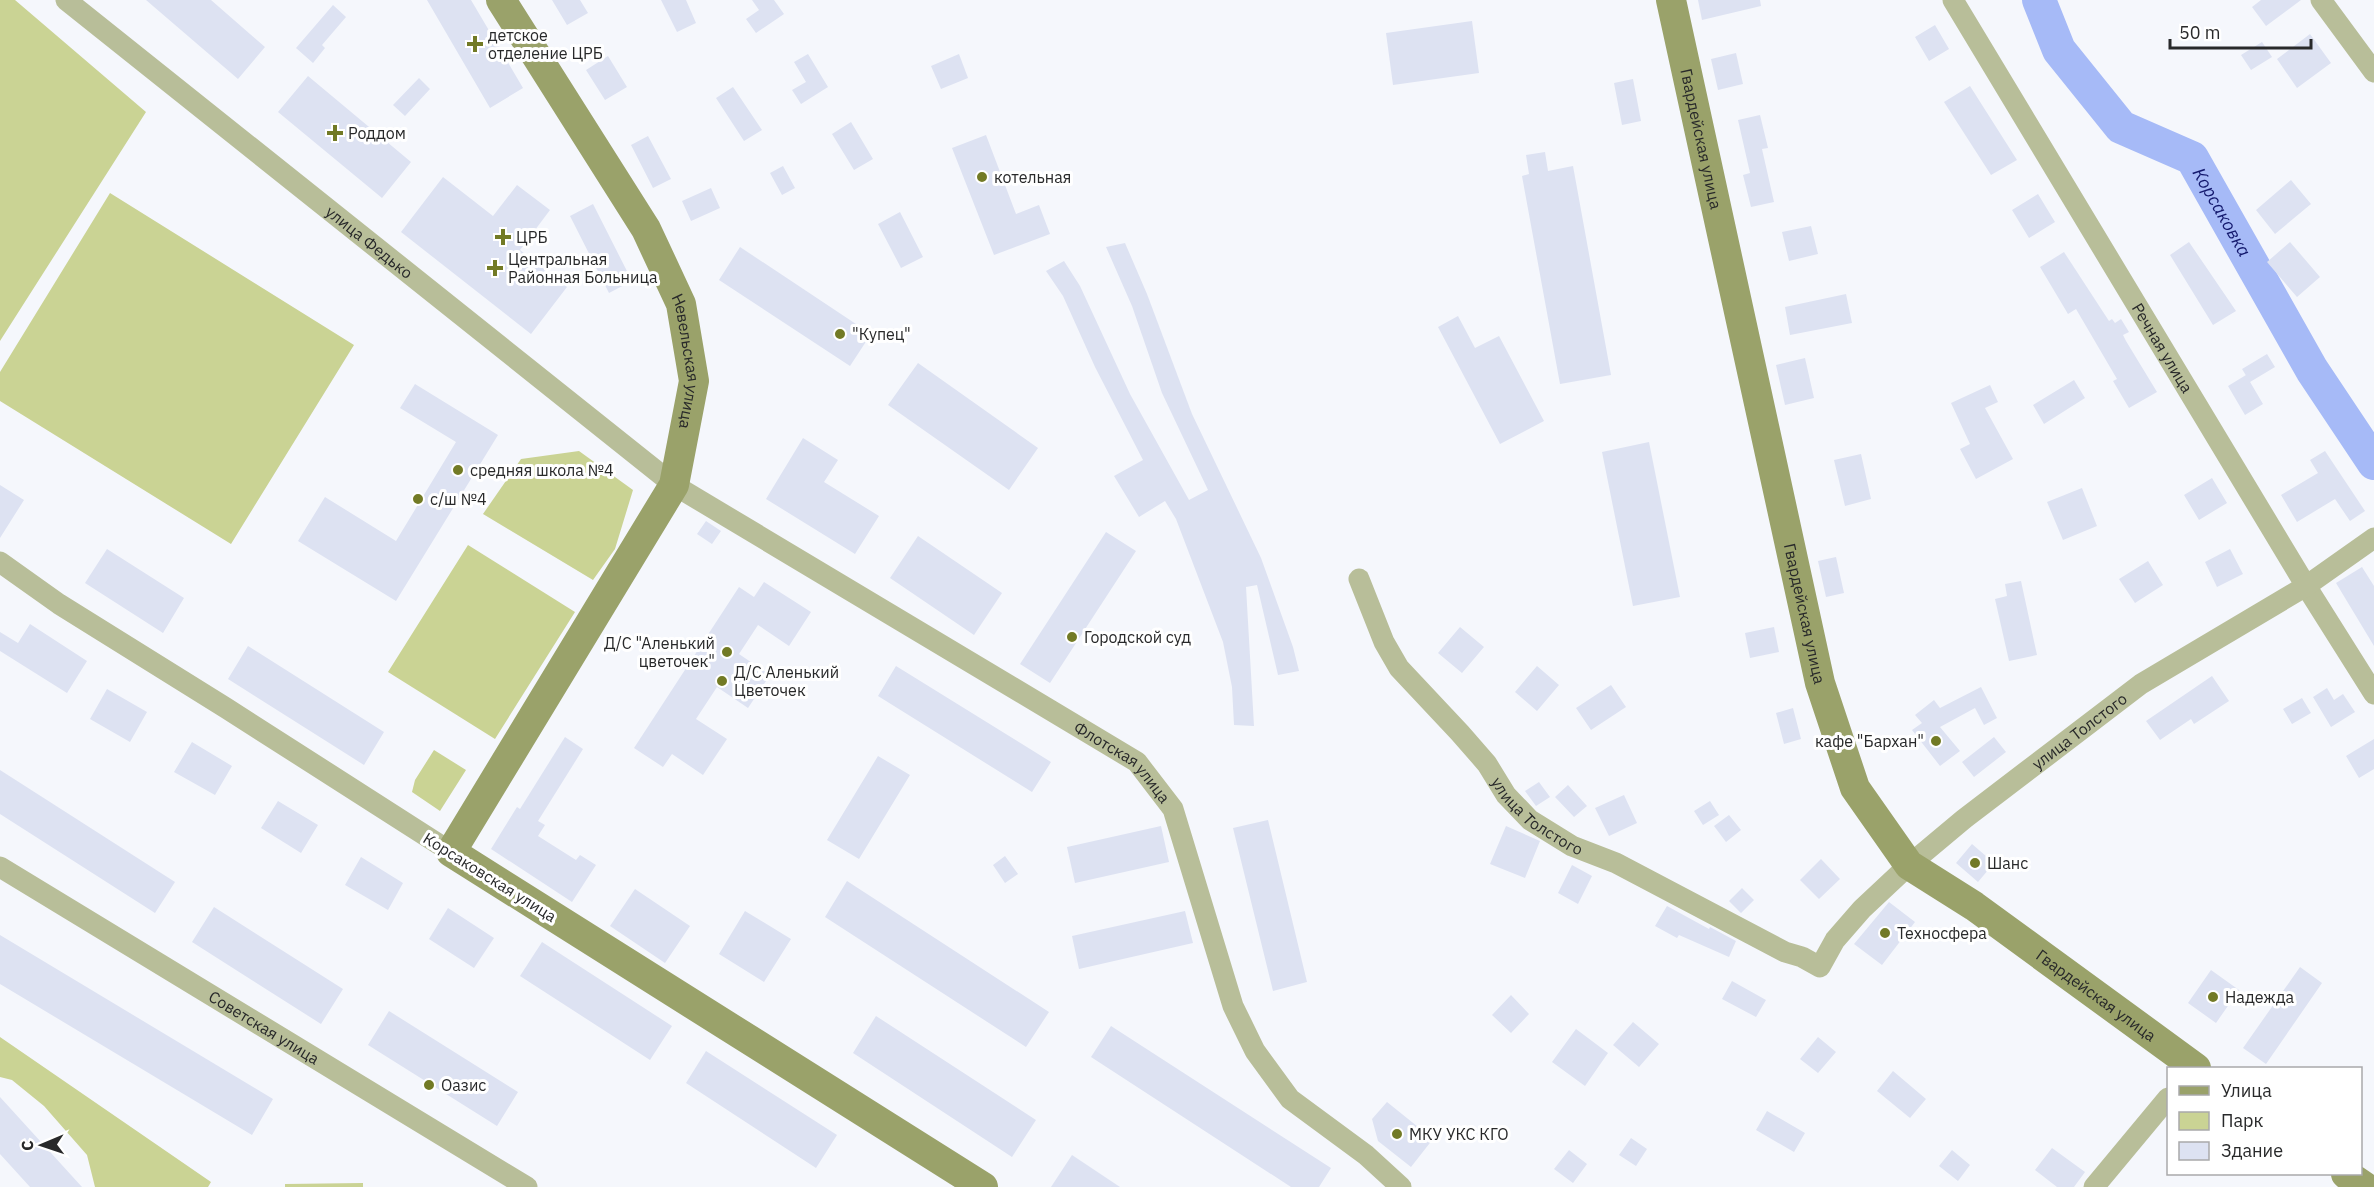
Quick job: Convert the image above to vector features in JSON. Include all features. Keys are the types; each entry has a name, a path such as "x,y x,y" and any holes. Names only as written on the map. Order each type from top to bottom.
{"street":[{"name":"Невельская улица","path":"451,852 674,485 694,381 681,303 646,229 501,0"},
{"name":"Гвардейская улица","path":"1671,0 1820,683 1855,788 1909,865 1974,906 2194,1067"},
{"name":"Речная улица","path":"1953,0 2306,586 2374,694"},
{"path":"2321,0 2374,72"},
{"name":"улица Федько","path":"76,3 674,485"},
{"name":"Флотская улица","path":"674,485 1137,762 1173,809 1233,1006 1255,1050 1290,1099 1366,1155 1401,1187"},
{"name":"улица Толстого","path":"1359,579 1384,642 1399,668 1487,764 1506,795 1530,820 1572,846 1616,863 1785,952 1811,962 1909,865 1964,819 2141,684 2306,586 2374,538"},
{"name":"Корсаковская улица","path":"0,562 59,604 983,1187"},
{"name":"Советская улица","path":"0,867 527,1187"},
{"path":"2094,1187 2167,1100"},
{"path":"2349,1175 2365,1187"}],"green space":[{"path":"0,0 15,0 146,112 0,341"},
{"path":"110,193 354,345 231,544 0,401 0,372"},
{"path":"579,451 633,490 615,549 593,580 483,514 521,459"},
{"path":"468,545 575,612 495,739 388,672"},
{"path":"434,750 466,770 440,811 412,792 415,780"},
{"path":"0,1037 211,1182 208,1187 95,1187 87,1155 44,1106 12,1080 0,1077"},
{"path":"363,1183 363,1187 285,1187 285,1184"}],"building":[{"path":"146,0 211,0 265,47 238,79"},
{"name":"детское отделение ЦРБ","path":"427,0 471,0 523,88 490,108"},
{"path":"552,0 580,0 588,13 567,25"},
{"path":"661,0 686,0 696,23 677,32"},
{"path":"752,0 774,0 784,14 756,33 746,19 759,10"},
{"path":"1698,0 1760,0 1761,6 1702,20"},
{"path":"2261,0 2301,0 2266,26 2252,7"},
{"path":"333,5 346,17 322,45 325,48 313,63 296,48"},
{"path":"1472,21 1479,73 1393,85 1386,33"},
{"path":"1935,25 1949,49 1929,61 1915,37"},
{"path":"2310,34 2331,63 2297,88 2277,59"},
{"path":"2262,42 2272,57 2251,70 2241,55"},
{"path":"1736,53 1743,84 1718,90 1711,59"},
{"path":"808,54 828,87 801,104 792,90 806,82 794,62"},
{"path":"959,54 968,78 941,89 931,66"},
{"path":"608,56 627,87 605,100 586,70"},
{"path":"308,76 411,162 382,198 278,112"},
{"path":"419,78 430,89 405,116 393,105"},
{"path":"1633,79 1641,121 1622,125 1614,83"},
{"path":"1970,86 2017,160 1991,175 1944,102"},
{"path":"733,87 762,130 744,141 716,98"},
{"path":"1760,115 1768,148 1762,149 1774,202 1751,207 1743,175 1750,173 1738,120"},
{"path":"851,122 873,159 854,170 832,134"},
{"name":"котельная","path":"986,135 1016,214 1039,205 1050,234 994,255 952,148"},
{"path":"648,136 671,179 653,188 631,145"},
{"path":"1545,152 1548,171 1573,166 1611,375 1560,384 1522,176 1529,174 1526,155"},
{"path":"783,166 795,188 782,195 770,173"},
{"name":"Центральная Районная Больница","path":"443,177 493,216 517,185 550,210 520,250 567,287 531,334 401,232"},
{"path":"2291,180 2311,204 2275,234 2256,210"},
{"path":"711,188 720,208 691,221 682,201"},
{"path":"2038,194 2055,222 2029,238 2012,210"},
{"path":"593,204 632,281 609,293 570,216"},
{"path":"900,212 923,257 901,268 878,224"},
{"path":"1811,226 1818,254 1789,261 1782,232"},
{"path":"2189,242 2236,311 2213,325 2170,255"},
{"path":"2290,242 2320,277 2297,297 2267,262"},
{"path":"1125,243 1147,294 1192,414 1261,558 1293,647 1299,671 1278,675 1257,585 1246,587 1254,726 1234,725 1232,687 1223,642 1176,519 1165,501 1139,517 1114,476 1143,460 1095,367 1063,296 1046,271 1064,261 1080,286 1130,394 1189,500 1208,490 1162,393 1132,306 1106,247"},
{"path":"740,247 871,334 850,366 719,280"},
{"path":"2064,252 2109,321 2112,319 2115,323 2121,319 2129,332 2123,335 2157,392 2129,408 2113,381 2117,379 2076,309 2068,314 2040,267"},
{"path":"1846,294 1852,323 1790,335 1785,307"},
{"path":"1458,316 1475,348 1499,336 1544,421 1500,444 1438,327"},
{"path":"2267,354 2275,367 2250,382 2242,369"},
{"path":"1805,358 1814,398 1785,405 1776,365"},
{"path":"918,363 1038,448 1009,490 888,405"},
{"path":"2246,375 2263,404 2245,415 2228,386"},
{"path":"2074,380 2085,398 2044,424 2033,405"},
{"name":"средняя школа №4","path":"415,384 498,435 396,601 298,541 325,497 396,541 456,442 400,408"},
{"path":"1990,385 1998,402 1985,408 2013,459 1976,479 1960,449 1970,444 1951,403"},
{"path":"803,438 838,460 824,482 879,516 855,554 766,499"},
{"path":"1649,442 1680,597 1633,606 1602,452"},
{"path":"2325,451 2365,511 2350,521 2335,499 2297,522 2281,495 2318,473 2310,460"},
{"path":"1861,454 1871,499 1845,506 1834,460"},
{"path":"2212,478 2227,503 2199,520 2184,495"},
{"path":"0,485 24,500 0,538"},
{"path":"2082,488 2097,526 2063,540 2047,502"},
{"path":"706,521 721,531 712,544 697,534"},
{"path":"1106,532 1136,551 1050,683 1020,664"},
{"path":"918,536 1002,593 974,635 890,578"},
{"path":"107,549 184,598 163,633 85,583"},
{"path":"2230,549 2243,574 2217,587 2205,562"},
{"path":"1836,557 1844,593 1826,597 1818,561"},
{"path":"2148,561 2163,585 2135,603 2119,579"},
{"path":"2362,567 2374,586 2374,646 2336,583"},
{"path":"2021,581 2037,655 2009,661 1995,599 2007,596 2005,584"},
{"name":"Д/С Аленький Цветочек","path":"764,582 811,612 789,646 758,625 739,654 770,675 748,708 717,687 696,719 727,739 703,775 672,754 663,767 634,748 739,587 754,597"},
{"path":"30,624 87,661 67,693 0,651 0,632 18,643"},
{"path":"1460,627 1484,647 1462,673 1438,653"},
{"path":"1774,627 1779,652 1750,658 1745,633"},
{"path":"248,646 384,732 364,765 228,679"},
{"path":"896,666 1051,762 1032,792 878,696"},
{"path":"1537,666 1559,685 1537,711 1515,692"},
{"path":"2212,676 2229,701 2194,724 2191,719 2160,740 2146,721"},
{"path":"1611,685 1626,707 1591,730 1576,708"},
{"path":"1981,687 1997,718 1984,725 1975,708 1940,727 1960,751 1940,766 1912,730 1922,723 1915,715 1934,700 1940,708"},
{"path":"2327,688 2334,700 2343,694 2355,712 2331,727 2313,697"},
{"path":"107,689 147,712 130,742 90,719"},
{"path":"2302,698 2311,713 2292,724 2283,709"},
{"path":"1793,708 1801,739 1784,744 1776,713"},
{"path":"565,737 583,749 538,821 545,825 538,836 576,860 580,855 596,865 572,902 491,849 517,807 520,809"},
{"path":"1994,737 2006,752 1974,777 1962,762"},
{"path":"2374,739 2374,769 2359,778 2346,756"},
{"path":"192,742 232,766 215,795 174,772"},
{"path":"878,756 910,775 859,859 827,840"},
{"path":"0,770 175,882 155,913 0,814"},
{"path":"1539,782 1550,797 1536,806 1525,791"},
{"path":"1568,785 1587,806 1574,817 1555,797"},
{"path":"1624,795 1637,823 1609,836 1595,808"},
{"path":"278,801 318,825 301,853 261,828"},
{"path":"1710,801 1719,815 1703,825 1694,811"},
{"path":"1729,815 1741,830 1726,842 1714,826"},
{"path":"1268,820 1307,982 1273,991 1233,828"},
{"path":"1161,826 1169,862 1075,883 1067,847"},
{"path":"1506,826 1540,841 1525,878 1490,864"},
{"name":"Шанс","path":"1972,844 1994,863 1978,882 1956,863"},
{"path":"1005,856 1018,874 1005,883 993,865"},
{"path":"361,857 403,883 388,910 345,885"},
{"path":"1821,859 1840,879 1819,899 1800,880"},
{"path":"1572,865 1592,876 1578,904 1558,893"},
{"path":"847,881 1049,1012 1026,1047 825,917"},
{"path":"1742,888 1754,900 1741,913 1729,901"},
{"path":"635,889 690,926 665,963 610,926"},
{"name":"Техносфера","path":"1889,902 1915,922 1882,965 1854,944"},
{"path":"1667,906 1736,941 1729,957 1679,935 1677,938 1655,926"},
{"path":"214,907 343,989 321,1024 192,942"},
{"path":"448,908 494,938 474,968 429,939"},
{"path":"745,911 791,939 764,982 719,954"},
{"path":"1185,911 1193,943 1079,969 1072,936"},
{"path":"0,935 273,1099 252,1135 0,984"},
{"path":"542,942 672,1026 650,1060 520,976"},
{"path":"2300,967 2322,983 2266,1064 2243,1048"},
{"name":"Надежда","path":"2211,970 2239,990 2216,1023 2188,1003"},
{"path":"1732,981 1766,1000 1756,1017 1722,999"},
{"path":"1511,995 1529,1014 1511,1033 1492,1015"},
{"path":"389,1011 518,1092 497,1126 368,1045"},
{"path":"876,1016 1036,1120 1012,1157 853,1053"},
{"path":"1633,1022 1659,1044 1639,1067 1613,1045"},
{"path":"1111,1026 1331,1168 1319,1187 1291,1187 1091,1057"},
{"path":"1576,1029 1608,1053 1585,1086 1552,1062"},
{"path":"1818,1037 1836,1052 1818,1073 1800,1059"},
{"path":"706,1051 837,1135 816,1168 686,1083"},
{"path":"1893,1071 1926,1099 1910,1118 1877,1091"},
{"path":"0,1097 82,1187 30,1187 0,1154"},
{"path":"1387,1102 1433,1139 1411,1167 1378,1141 1372,1119"},
{"path":"1767,1111 1805,1133 1794,1152 1756,1130"},
{"path":"1631,1138 1647,1149 1636,1166 1619,1155"},
{"path":"2052,1148 2085,1172 2074,1187 2057,1187 2035,1170"},
{"path":"1569,1150 1587,1164 1573,1183 1554,1169"},
{"path":"1952,1150 1970,1165 1958,1181 1939,1166"},
{"path":"1072,1155 1120,1187 1051,1187"}],"waterway":[{"name":"Корсаковка","path":"2039,0 2059,50 2121,127 2192,158 2312,370 2374,463"}],"place":[{"name":"детское отделение ЦРБ","path":"475,44"},
{"name":"Роддом","path":"335,133"},
{"name":"котельная","path":"982,177"},
{"name":"ЦРБ","path":"503,237"},
{"name":"Центральная Районная Больница","path":"495,268"},
{"name":"\"Купец\"","path":"840,334"},
{"name":"средняя школа №4","path":"458,470"},
{"name":"с/ш №4","path":"418,499"},
{"name":"Городской суд","path":"1072,637"},
{"name":"Д/С \"Аленький цветочек\"","path":"727,652"},
{"name":"Д/С Аленький Цветочек","path":"722,681"},
{"name":"кафе \"Бархан\"","path":"1936,741"},
{"name":"Шанс","path":"1975,863"},
{"name":"Техносфера","path":"1885,933"},
{"name":"Надежда","path":"2213,997"},
{"name":"Оазис","path":"429,1085"},
{"name":"МКУ УКС КГО","path":"1397,1134"}]}
